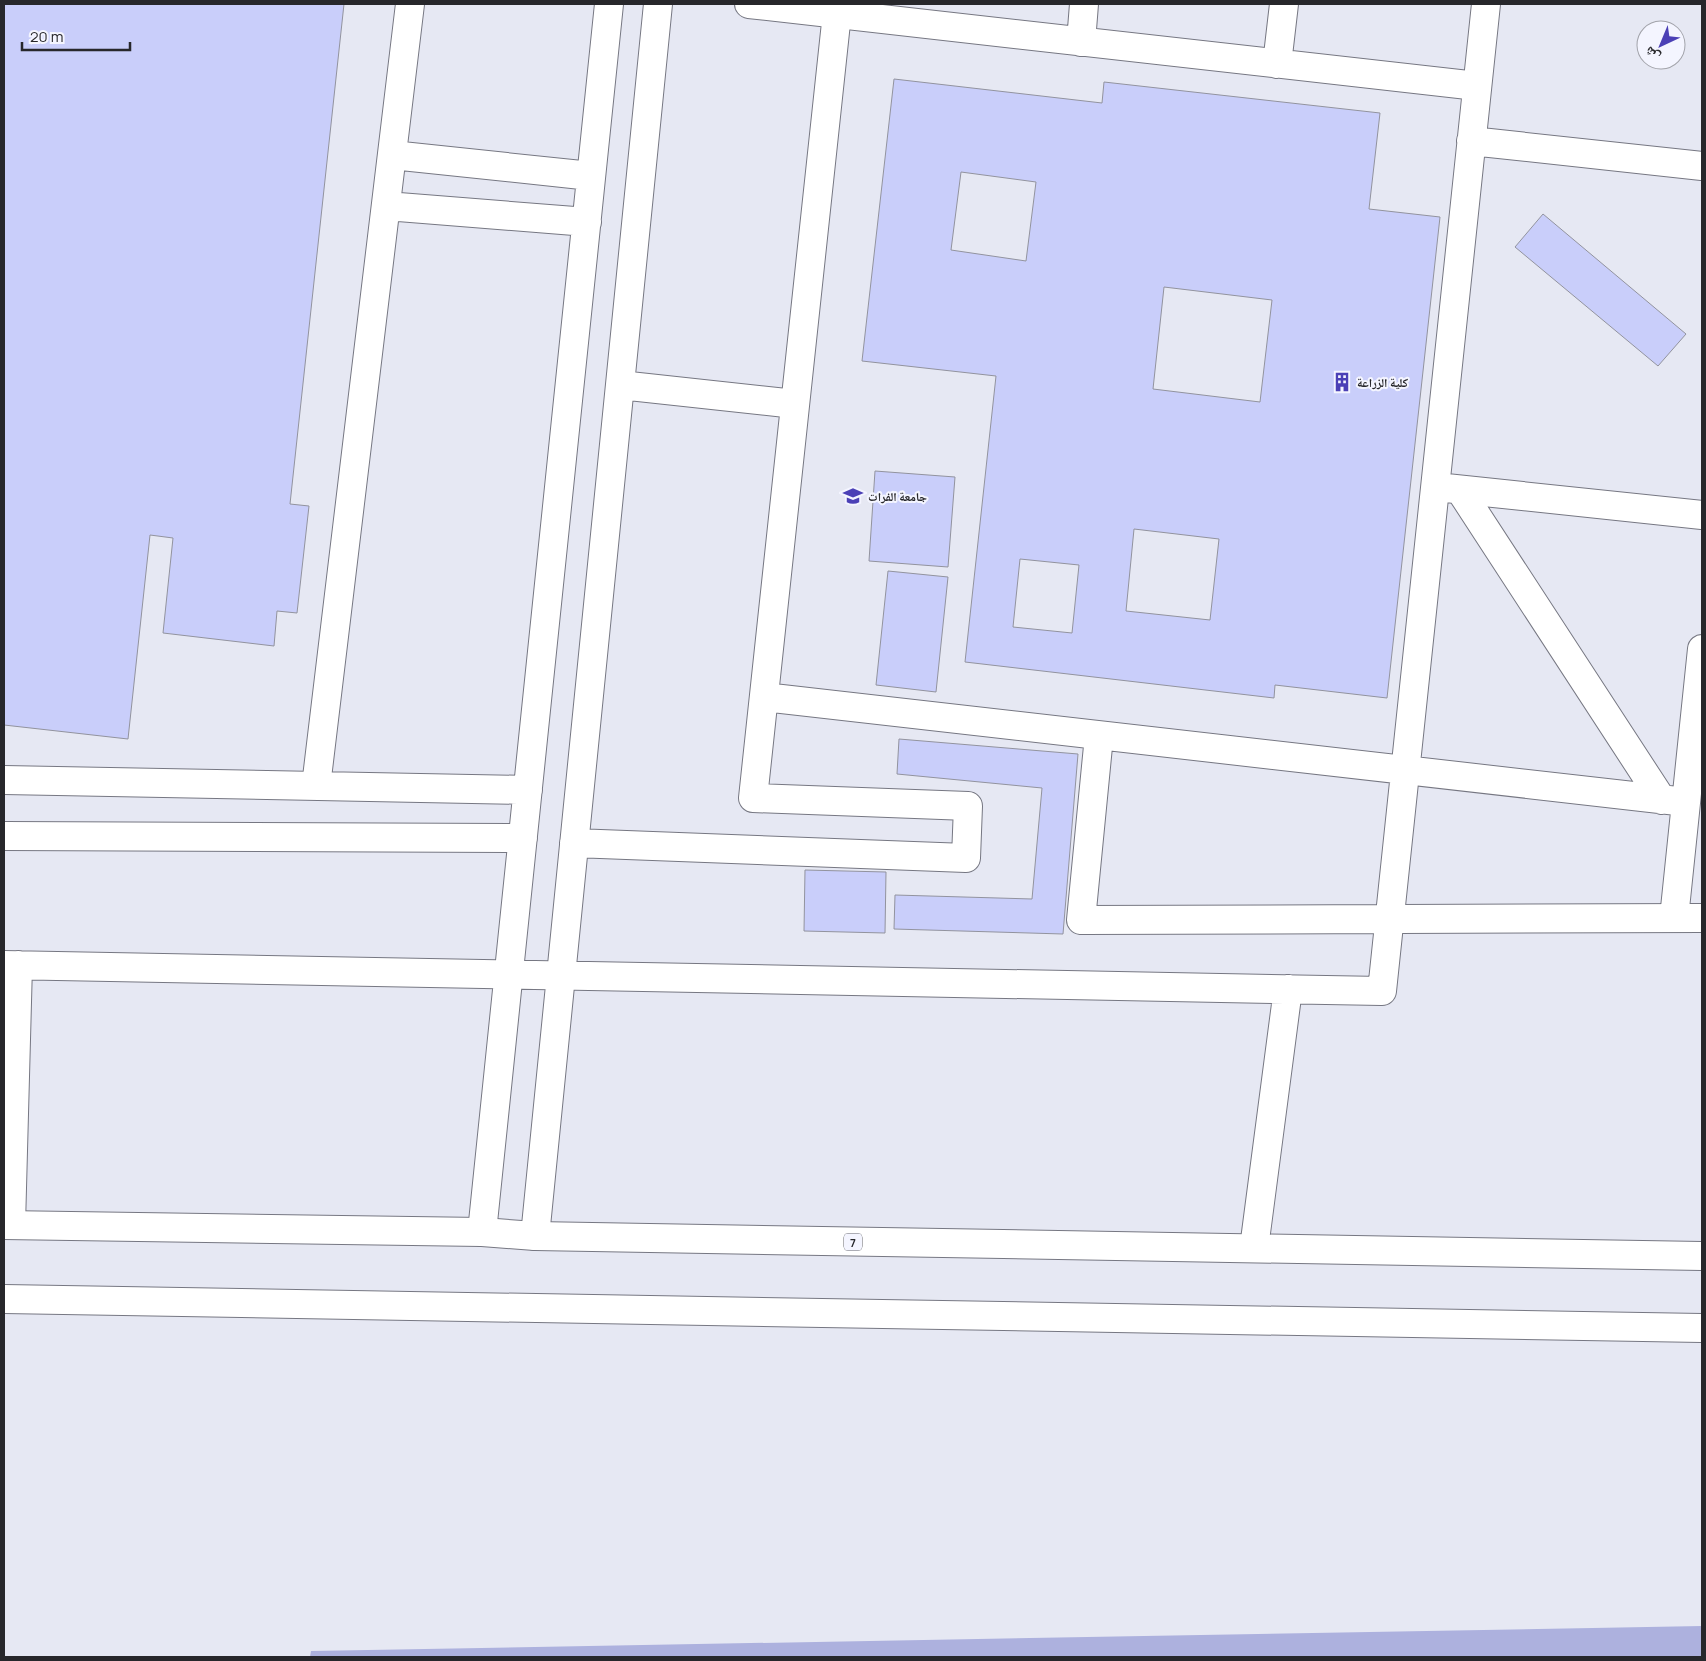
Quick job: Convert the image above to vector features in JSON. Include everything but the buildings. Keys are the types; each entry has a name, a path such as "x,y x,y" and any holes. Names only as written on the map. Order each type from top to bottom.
{"street":[{"path":"316,786 410,4"},
{"path":"482,1232 609,4"},
{"path":"535,1236 658,4"},
{"path":"749,4 838,9 1081,42 1477,86"},
{"path":"1081,42 1084,4"},
{"path":"1277,64 1284,4"},
{"path":"8,1225 11,965 1382,991 1406,770 1447,488 1471,141 1486,4"},
{"path":"574,843 966,858 968,806 753,798 838,9"},
{"path":"1471,141 1702,166"},
{"path":"392,154 591,176"},
{"path":"386,206 587,222"},
{"path":"620,386 795,404"},
{"path":"1447,488 1702,515"},
{"path":"1447,488 1674,801"},
{"path":"1674,918 1674,801 1698,723 1702,649"},
{"path":"764,697 1674,801"},
{"path":"1099,736 1081,920 1702,918"},
{"path":"4,780 528,790"},
{"path":"4,836 523,838"},
{"path":"1254,1248 1288,989"},
{"name":"7","path":"8,1225 482,1232 535,1236 1702,1256"},
{"path":"4,1299 1702,1328"}],"shaded area":[{"path":"1702,1626 1702,1657 310,1657 311,1651"}],"place":[{"name":"كلية الزراعة","path":"1342,382"},
{"name":"جامعة الفرات","path":"853,496"}]}
